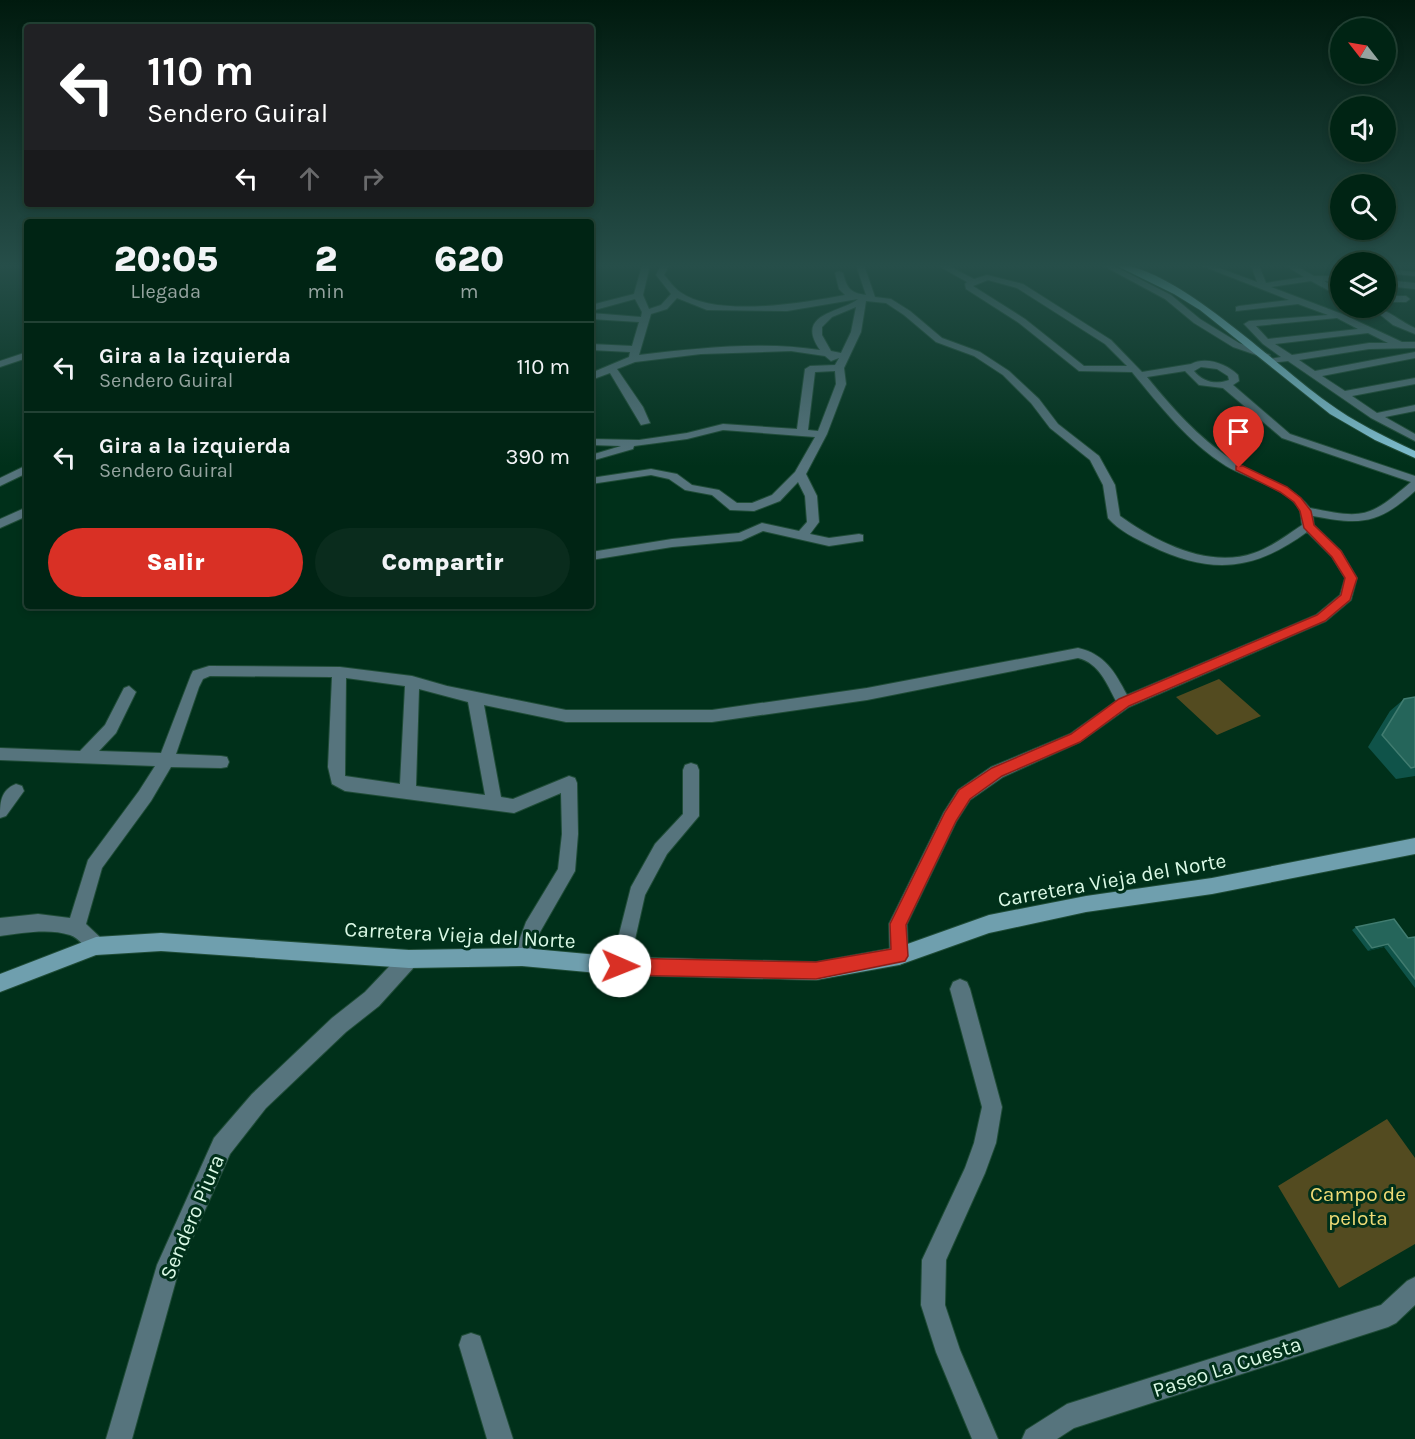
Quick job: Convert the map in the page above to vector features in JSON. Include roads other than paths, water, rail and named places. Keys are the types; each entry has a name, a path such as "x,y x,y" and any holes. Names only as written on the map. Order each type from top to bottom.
{"main road":[{"path":"1236,332 1322,403 1345,418 1415,455"}],"street":[{"path":"594,376 612,368 634,354 640,332"},
{"path":"819,332 826,353 839,368"},
{"path":"594,481 651,472 669,474 689,488 715,492 734,507 754,507 776,498 800,474 822,434 842,384 839,368 856,332"},
{"path":"930,332 939,340 977,354 1010,377 1035,401 1054,426 1095,458 1109,485 1114,518 1144,540 1160,547 1202,557 1250,558 1269,552 1308,526"},
{"path":"1036,332 1082,369 1137,372 1205,364 1225,369 1234,378 1226,385"},
{"path":"899,956 898,924 951,816 964,795 997,772 1076,738 1124,703 1301,629 1321,618 1346,597 1351,578 1336,554 1308,526 1306,511 1298,500 1284,490 1230,464 1194,436 1157,399 1137,372 1108,342 1093,332"},
{"path":"1215,332 1236,345 1269,358 1292,359 1369,346 1415,345"},
{"path":"1256,332 1266,342 1375,416 1415,438"},
{"path":"1266,342 1352,332"},
{"path":"1375,332 1398,344"},
{"path":"594,347 634,354 791,348 843,356"},
{"path":"1315,374 1415,354"},
{"path":"0,364 24,356"},
{"path":"1190,367 1189,373 1198,380 1212,385 1226,385 1286,436 1415,480"},
{"path":"612,368 618,381 637,402 645,423"},
{"path":"802,432 810,369 839,368"},
{"path":"1344,394 1415,381"},
{"path":"1403,383 1415,390"},
{"path":"1375,416 1415,408"},
{"path":"716,414 723,427"},
{"path":"594,457 639,443 687,436 723,427 822,434"},
{"path":"594,442 639,443"},
{"path":"0,483 24,470"},
{"path":"800,474 811,496 813,522 802,536"},
{"path":"1306,511 1366,520 1391,508 1415,485"},
{"path":"754,507 757,520 762,527"},
{"path":"0,524 24,513"},
{"path":"594,556 672,543 741,537 762,527 829,542 860,538"},
{"path":"76,927 94,865 145,796 166,761 198,675 226,670 340,672 412,681 475,698 566,716 712,716 867,694 1078,653 1091,655 1104,667 1124,703"},
{"path":"340,672 337,690 336,767 338,779 345,784 514,806 569,783 570,834 566,871 532,928 522,957"},
{"path":"408,791 412,681"},
{"path":"83,758 111,729 129,692"},
{"path":"475,698 494,803"},
{"path":"0,754 221,762"},
{"path":"620,966 637,893 661,849 691,816 691,770"},
{"path":"0,811 16,791"},
{"name":"Carretera Vieja del Norte","path":"0,983 96,946 161,942 409,959 522,957 620,966 816,971 899,956 989,924 1086,904 1212,886 1415,846"},
{"path":"0,927 38,923 76,927 96,946"},
{"name":"Sendero Piura","path":"119,1439 169,1265 222,1146 259,1101 339,1025 372,999 409,959"},
{"path":"960,989 992,1107 985,1143 975,1173 934,1260 933,1305 948,1352 986,1439"},
{"name":"Paseo La Cuesta","path":"1035,1439 1067,1417 1388,1315 1415,1289"},
{"path":"471,1345 500,1439"}],"park label":[{"name":"Campo de pelota","path":"1358,1206"}]}
